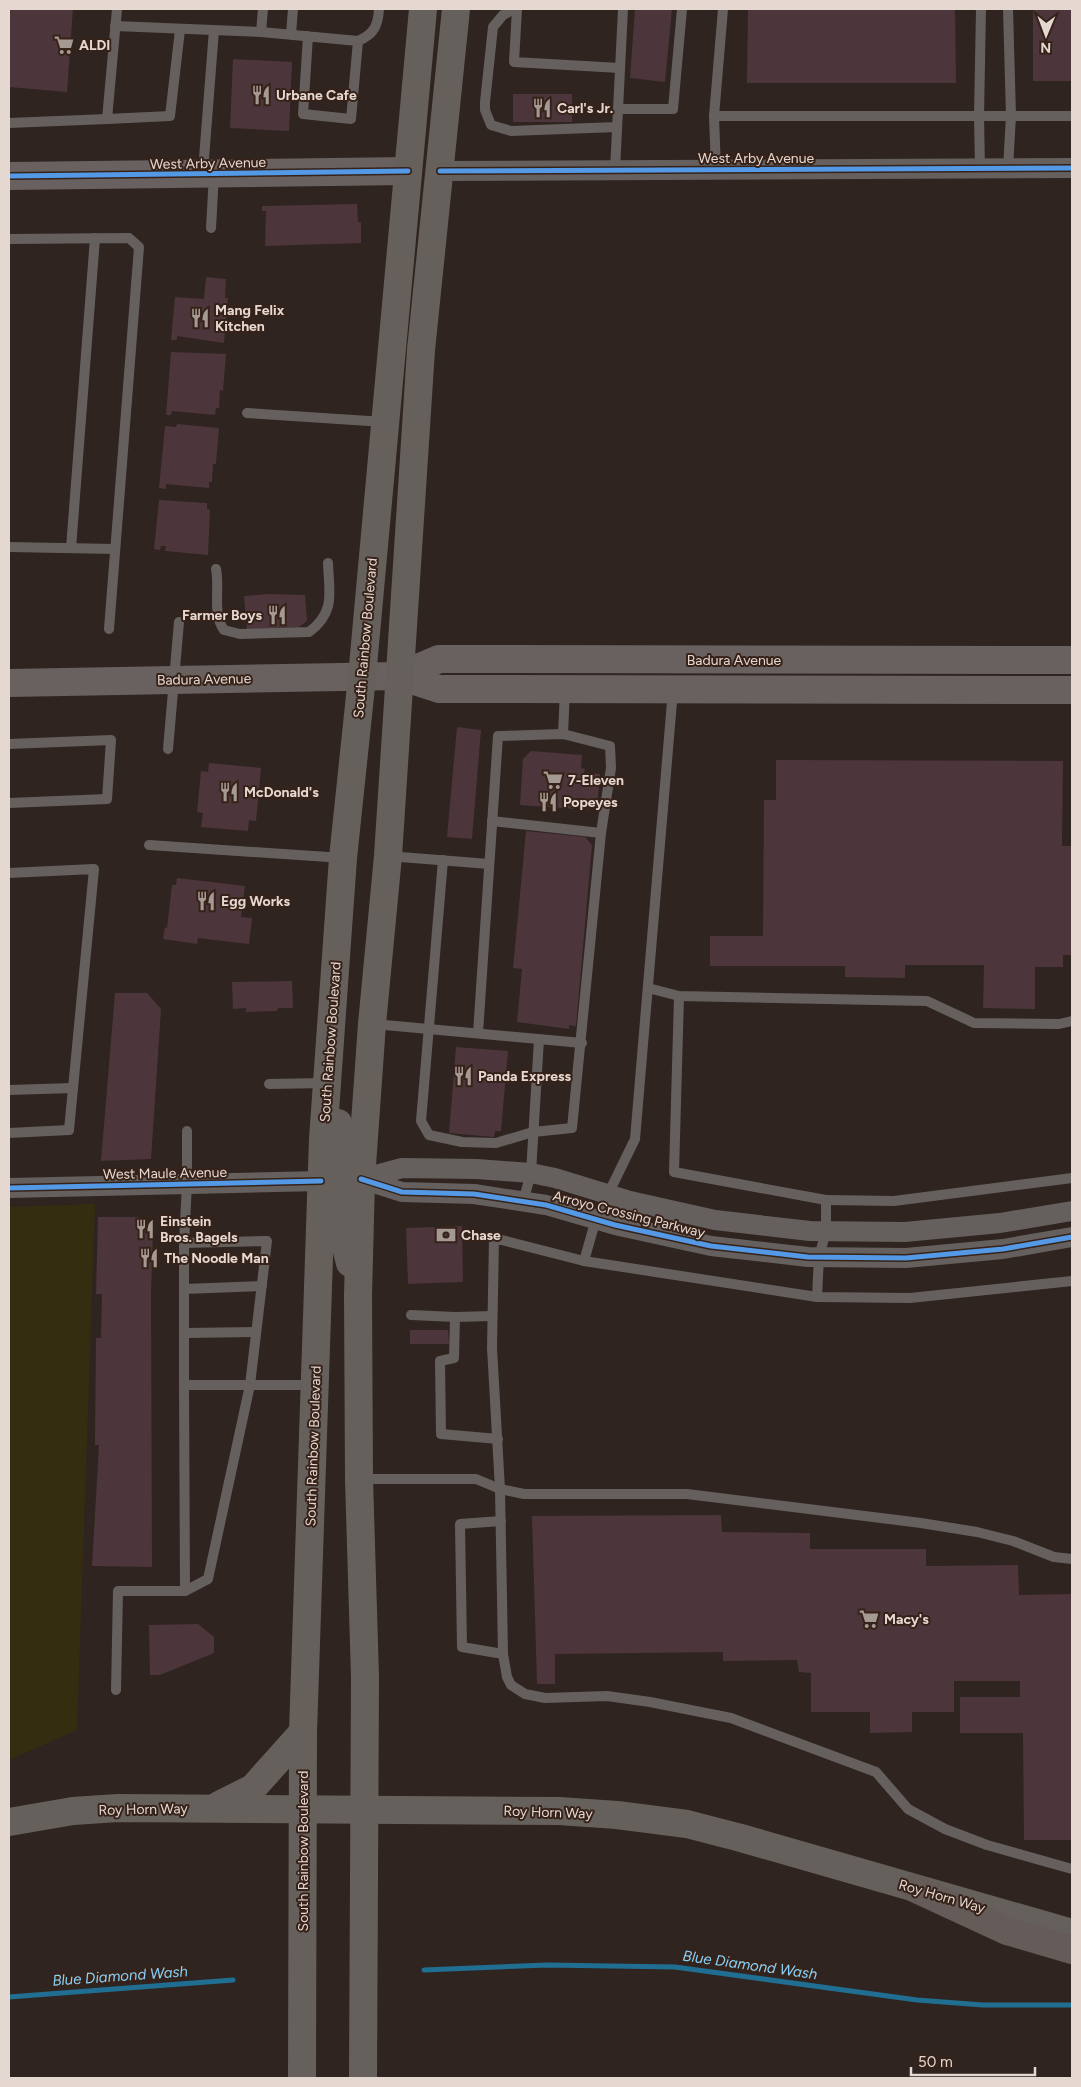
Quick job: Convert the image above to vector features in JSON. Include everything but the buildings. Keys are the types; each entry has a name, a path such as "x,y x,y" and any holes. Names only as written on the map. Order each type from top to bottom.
{"highway":[{"path":"914,1888 1007,1931 1072,1950"}],"main road":[{"path":"424,9 424,121 427,154 440,171"},
{"name":"South Rainbow Boulevard","path":"302,2078 303,1732 316,1385 321,1181 343,858 362,677 424,9"},
{"path":"363,2078 365,1677 359,1479 358,1296 362,1179 372,1024 388,856 424,316 456,9"},
{"path":"408,172 420,209 417,260 424,316"},
{"name":"West Arby Avenue","path":"9,176 408,172"},
{"name":"Badura Avenue","path":"399,676 439,659 1072,660"},
{"path":"673,689 674,660"},
{"name":"Badura Avenue","path":"9,683 399,676 439,689 1072,690"},
{"path":"328,1083 342,1140 342,1168 349,1178 362,1179"},
{"path":"321,1181 335,1190 339,1199 340,1223 358,1296"},
{"path":"215,1807 253,1788 303,1732"},
{"name":"Roy Horn Way","path":"9,1822 73,1811 118,1808 215,1807 559,1811 617,1815 687,1824 1072,1933"}],"street":[{"name":"West Arby Avenue","path":"440,171 1072,168"},
{"name":"Arroyo Crossing Parkway","path":"362,1179 402,1168 477,1169 531,1173 715,1220 826,1231 914,1231 1000,1223 1072,1211"},
{"name":"Arroyo Crossing Parkway","path":"362,1179 402,1192 474,1194 546,1205 596,1219 711,1246 819,1257 906,1258 1003,1249 1072,1237"},
{"name":"West Maule Avenue","path":"9,1188 321,1181"}],"lane":[{"path":"107,119 117,9"},
{"path":"261,32 263,9"},
{"path":"291,34 293,9"},
{"path":"115,26 261,32 358,41 367,37 376,28 378,9"},
{"path":"515,9 514,62 620,68"},
{"path":"515,9 496,22 491,34 485,102 491,125 511,131 617,127"},
{"path":"615,170 623,9"},
{"path":"618,109 673,108 682,9"},
{"path":"716,170 714,116 723,9"},
{"path":"980,168 978,116 981,9"},
{"path":"1008,9 1011,116 1008,168"},
{"path":"9,123 170,116 180,30"},
{"path":"211,228 208,174 214,30"},
{"path":"308,36 303,114 351,119 358,41"},
{"path":"714,116 1072,116"},
{"path":"71,548 96,238"},
{"path":"9,239 129,238 139,247 109,629"},
{"path":"247,413 385,422"},
{"path":"9,547 115,549"},
{"path":"216,569 219,582 218,618 224,630 240,634 310,632 325,617 329,607 328,563"},
{"path":"168,749 179,622"},
{"path":"563,734 565,689"},
{"path":"584,1261 596,1219 634,1139 673,689"},
{"path":"443,860 421,1121 429,1135 462,1142 496,1143 533,1132 572,1128 582,1043 601,833 611,768 610,746 563,734 498,736 478,1033"},
{"path":"9,744 111,740 107,799 9,803"},
{"path":"492,821 601,833"},
{"path":"149,845 343,858"},
{"path":"388,856 489,864"},
{"path":"9,873 94,869 69,1130 9,1132"},
{"path":"648,988 678,996 927,1001 974,1023 1059,1024 1072,1021"},
{"path":"678,996 674,1172 826,1200 894,1201 1072,1178"},
{"path":"372,1024 582,1043"},
{"path":"523,1202 531,1173 539,1038"},
{"path":"269,1084 328,1083"},
{"path":"9,1090 73,1088"},
{"path":"185,1591 184,1243 187,1131"},
{"path":"817,1297 819,1257 826,1231 826,1200"},
{"path":"1072,1281 910,1298 817,1297 584,1261 494,1238 492,1316 500,1489 503,1654 507,1677 511,1685 525,1694 545,1698 607,1696 730,1718 876,1772 908,1809 945,1829 987,1845 1072,1869"},
{"path":"116,1690 118,1591 185,1591 208,1579 250,1385 267,1241 184,1243"},
{"path":"184,1289 262,1286"},
{"path":"411,1315 492,1316"},
{"path":"455,1317 454,1358 440,1361 441,1434 498,1439"},
{"path":"184,1333 256,1332"},
{"path":"184,1385 316,1385"},
{"path":"359,1479 476,1479 500,1489 524,1494 687,1494 733,1498 977,1532 1012,1541 1054,1557 1072,1559"},
{"path":"501,1521 460,1524 462,1647 503,1654"}],"sand":[{"path":"95,1204 77,1730 9,1760 9,1207"}],"waterway":[{"name":"Blue Diamond Wash","path":"424,1970 547,1965 675,1967 917,2000 983,2005 1072,2005"},
{"name":"Blue Diamond Wash","path":"9,1997 233,1980"}],"cycle path":[{"path":"440,171 1072,168"},
{"path":"9,176 408,171"},
{"path":"361,1179 402,1192 474,1194 546,1205 615,1225 711,1246 808,1257 906,1258 1003,1249 1072,1237"},
{"path":"9,1188 321,1181"}],"place":[{"name":"ALDI","path":"64,45"},
{"name":"Urbane Cafe","path":"261,95"},
{"name":"Carl's Jr.","path":"542,108"},
{"name":"Mang Felix Kitchen","path":"200,318"},
{"name":"Farmer Boys","path":"277,615"},
{"name":"7-Eleven","path":"553,780"},
{"name":"McDonald's","path":"229,792"},
{"name":"Popeyes","path":"548,802"},
{"name":"Egg Works","path":"206,901"},
{"name":"Panda Express","path":"463,1076"},
{"name":"Einstein Bros. Bagels","path":"145,1229"},
{"name":"Chase","path":"446,1235"},
{"name":"The Noodle Man","path":"149,1258"},
{"name":"Macy's","path":"869,1619"}]}
